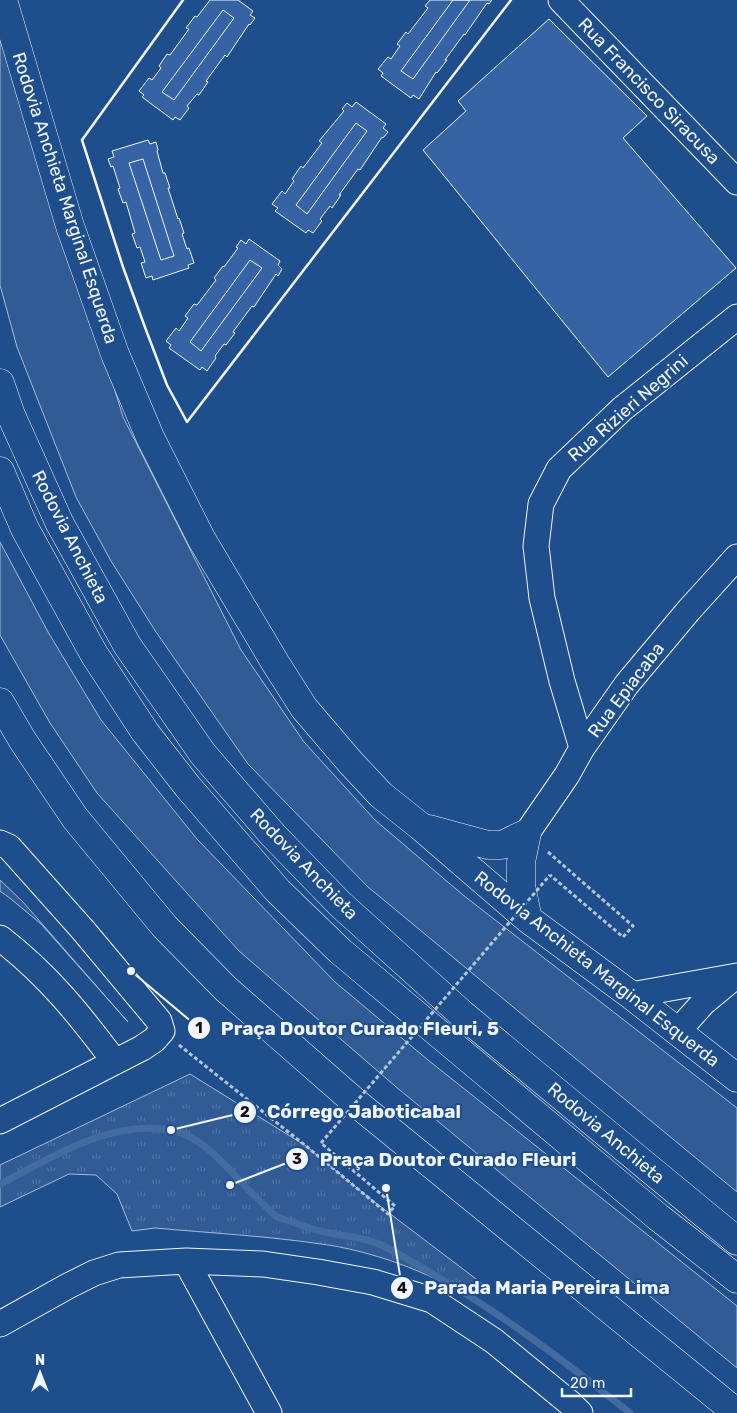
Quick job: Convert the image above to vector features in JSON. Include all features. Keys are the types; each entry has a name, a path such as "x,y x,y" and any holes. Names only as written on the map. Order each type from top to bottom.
{"highway":[{"name":"Rodovia Anchieta Marginal Esquerda","path":"3,0 70,226 115,354 150,437 202,540 304,708 381,795 528,919 631,995 737,1078"},
{"name":"Rodovia Anchieta","path":"0,383 11,415 59,522 127,645 203,754 273,835 347,911 462,1014 737,1241"},
{"name":"Rodovia Anchieta","path":"0,471 25,529 94,654 145,732 188,787 278,891 340,951 658,1217 737,1279"},
{"path":"0,702 75,818 165,927 226,989 362,1108 737,1413"},
{"path":"420,826 488,845 502,845 527,833"},
{"path":"527,833 521,862 521,886 528,919"}],"street":[{"name":"Rua Francisco Siracusa","path":"561,0 737,182"},
{"name":"Rua Rizieri Negrini","path":"582,748 562,681 542,598 536,546 541,504 559,469 622,408 737,317"},
{"name":"Rua Epiacaba","path":"527,833 567,775 582,748 627,684 689,610 737,557"},
{"path":"0,843 9,847 83,930 159,1021 162,1031 154,1040 116,1062 0,1121"},
{"path":"0,938 36,968 78,1012 116,1062"},
{"path":"631,995 735,977"},
{"path":"677,1032 704,1003 735,977"},
{"path":"186,1260 268,1413"},
{"path":"0,1324 94,1273 119,1266 186,1260 263,1264 318,1272 373,1282 432,1300 494,1341 580,1413"}],"path":[{"path":"162,1031 388,1214 395,1206 321,1144 550,875 624,937 633,926 560,865"}],"shaded area":[{"path":"0,13 123,417 241,650 304,742 375,820 463,895 737,1108 737,1192 368,887 248,764 156,632 111,561 76,497 17,347 0,285"},
{"path":"0,542 48,632 101,720 197,839 335,982 428,1060 737,1306 737,1368 395,1086 239,951 97,793 50,723 0,635"}],"green space":[{"path":"0,880 23,902 128,1022 41,924 0,891"},
{"path":"190,1074 306,1146 368,1197 484,1285 470,1298 437,1279 418,1271 359,1251 321,1244 155,1228 132,1231 117,1194 96,1175 69,1174 0,1207 0,1165"}],"building":[{"path":"210,0 238,0 253,11 250,15 255,18 227,57 225,55 206,81 208,82 199,95 197,94 187,106 189,108 180,120 175,117 173,120 142,97 144,95 139,91 149,78 152,80 161,68 159,66 167,54 170,55 189,29 186,28"},
{"path":"430,0 492,0 489,4 487,3 464,34 419,99 413,95 411,98 381,76 383,73 378,69 388,57 391,59 400,46 397,44 406,32 408,34 428,8 425,6"},
{"path":"453,0 470,0 413,79 401,71"},
{"path":"223,10 234,18 174,100 162,92"},
{"path":"549,19 647,116 623,138 736,268 608,377 423,150 466,111 458,101"},
{"path":"356,102 386,124 383,128 388,132 382,137 360,170 358,169 332,208 330,206 320,219 322,221 313,233 308,230 306,233 275,211 278,208 272,204 282,191 285,194 301,166 303,168 322,143 319,141 344,111 342,109 347,103 352,107"},
{"path":"356,123 367,131 307,214 296,205"},
{"path":"148,140 150,144 156,142 163,173 165,173 170,188 168,188 184,233 182,234 194,263 188,265 189,268 153,280 152,276 146,278 141,263 145,262 140,247 137,248 132,234 135,233 126,202 123,203 113,166 111,167 108,159 114,157 112,151"},
{"path":"143,159 174,256 161,260 129,163"},
{"path":"249,239 280,261 278,265 282,269 278,276 276,274 254,307 252,306 226,345 224,344 215,356 216,358 207,371 202,367 200,370 169,348 171,345 166,341 176,328 179,331 188,318 185,316 194,304 197,305 216,280 214,278 238,248 236,247 241,240 246,244"},
{"path":"250,260 262,268 201,351 190,342"}],"waterway":[{"path":"0,1184 82,1143 103,1135 147,1128 170,1130 183,1134 196,1140 208,1149 277,1217 328,1233 372,1241 401,1255 462,1291 511,1324 630,1413"}],"wall":[{"path":"183,0 82,140 123,267 146,330 167,385 187,422 511,0"}],"place":[{"name":"Praça Doutor Curado Fleuri, 5","path":"131,971"},
{"name":"Córrego Jaboticabal","path":"171,1130"},
{"name":"Praça Doutor Curado Fleuri","path":"230,1185"},
{"name":"Parada Maria Pereira Lima","path":"386,1188"}]}
